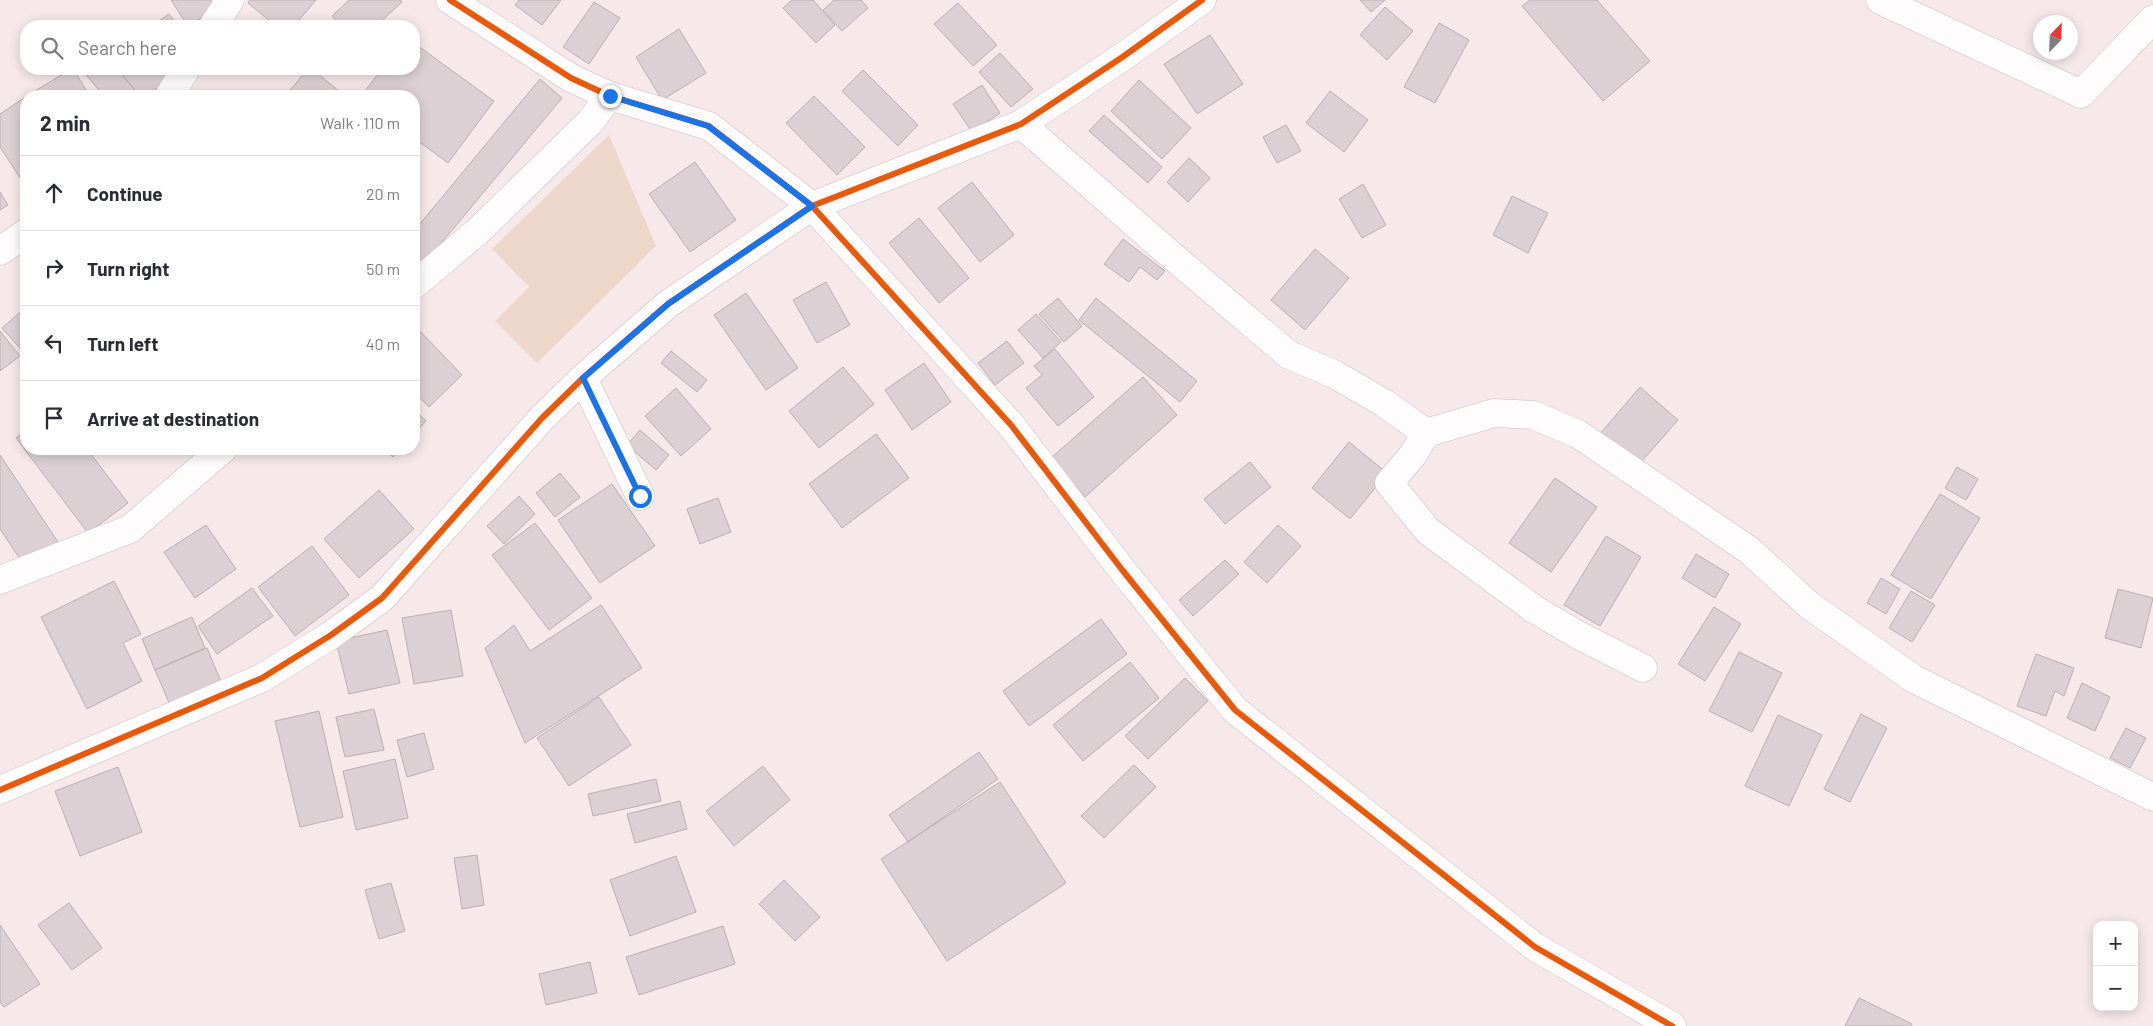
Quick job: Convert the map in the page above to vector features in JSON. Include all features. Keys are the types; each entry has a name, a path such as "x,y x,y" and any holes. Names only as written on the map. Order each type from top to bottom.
{"street":[{"path":"217,20 230,0"},
{"path":"450,0 570,78 610,96 708,126 812,206 1011,425 1117,564 1235,710 1535,947 1672,1026"},
{"path":"0,790 262,678 338,630 382,598 542,418 583,378 668,304 812,206 1022,124 1121,58 1202,0"},
{"path":"1880,0 2081,94 2153,19"},
{"path":"174,90 182,75"},
{"path":"420,281 476,232 590,122 610,96"},
{"path":"1022,124 1178,261 1289,355 1334,374 1384,403 1426,433"},
{"path":"0,251 20,237"},
{"path":"583,378 640,496"},
{"path":"1643,668 1580,636 1534,609 1428,531 1389,483 1412,456 1426,433 1494,414 1533,415 1578,434 1749,550 1809,605 1914,679 2153,797"},
{"path":"0,580 130,529 216,455"}],"shaded area":[{"path":"609,135 656,246 537,363 495,321 529,287 492,249"}],"building":[{"path":"171,0 210,0 216,9 198,20 184,20"},
{"path":"250,0 316,0 299,20 269,20 248,3"},
{"path":"349,0 400,0 402,2 382,20 336,20 332,16"},
{"path":"519,0 561,0 542,25 515,5"},
{"path":"792,0 813,0 835,25 816,43 783,8"},
{"path":"834,0 861,0 868,8 842,31 823,10"},
{"path":"1360,0 1385,0 1371,12"},
{"path":"1530,0 1597,0 1650,61 1603,101 1522,6"},
{"path":"594,2 620,18 589,64 563,47"},
{"path":"958,3 997,45 973,66 934,24"},
{"path":"1385,7 1413,31 1387,60 1360,35"},
{"path":"169,14 174,20 160,20"},
{"path":"1439,23 1469,40 1435,103 1404,87"},
{"path":"679,29 706,73 662,100 636,57"},
{"path":"1210,35 1243,84 1197,114 1164,64"},
{"path":"420,47 494,101 448,163 420,142 420,90 366,90 377,75 420,75"},
{"path":"1000,53 1033,89 1011,107 979,72"},
{"path":"863,70 918,125 898,146 842,91"},
{"path":"61,75 77,75 86,90 37,90"},
{"path":"86,75 122,75 135,90 99,90"},
{"path":"122,75 169,75 171,77 155,90 135,90"},
{"path":"303,75 319,75 338,90 290,90"},
{"path":"540,79 562,98 420,269 420,224"},
{"path":"1139,80 1191,128 1162,159 1111,111"},
{"path":"982,85 1000,113 972,132 953,104"},
{"path":"1330,91 1368,120 1344,152 1306,123"},
{"path":"814,96 865,147 837,175 786,123"},
{"path":"20,101 20,178 0,147 0,114"},
{"path":"1104,115 1162,167 1148,183 1089,131"},
{"path":"1286,125 1301,151 1277,163 1263,137"},
{"path":"1189,158 1210,178 1188,202 1167,182"},
{"path":"695,162 736,220 690,252 649,194"},
{"path":"972,182 1014,235 980,262 938,208"},
{"path":"1363,184 1386,225 1362,238 1339,199"},
{"path":"0,192 8,205 0,210"},
{"path":"1512,196 1548,213 1528,253 1493,235"},
{"path":"919,218 969,278 939,303 889,243"},
{"path":"1123,239 1165,271 1157,280 1140,267 1129,282 1104,264"},
{"path":"1315,249 1349,278 1305,330 1271,300"},
{"path":"826,282 850,325 817,343 793,300"},
{"path":"746,293 798,368 766,390 714,315"},
{"path":"1058,298 1082,326 1064,342 1039,314"},
{"path":"1096,298 1197,381 1180,402 1079,320"},
{"path":"20,312 20,348 2,328"},
{"path":"1036,314 1061,342 1043,358 1018,330"},
{"path":"0,331 20,356 0,371"},
{"path":"420,331 462,375 429,407 420,397"},
{"path":"1007,341 1024,363 995,385 978,363"},
{"path":"1055,349 1094,397 1058,426 1026,388 1042,375 1034,366"},
{"path":"671,351 707,380 697,392 661,363"},
{"path":"924,363 951,402 912,430 885,390"},
{"path":"843,367 874,404 819,448 789,411"},
{"path":"1143,377 1177,415 1085,497 1051,458"},
{"path":"1640,387 1678,420 1636,468 1599,435"},
{"path":"676,388 711,429 681,456 645,416"},
{"path":"420,415 426,421 420,428"},
{"path":"640,430 669,455 656,470 627,445"},
{"path":"876,434 909,478 842,528 809,484"},
{"path":"20,435 20,443 16,438"},
{"path":"1349,442 1387,473 1350,519 1312,488"},
{"path":"0,455 58,542 24,565 0,529"},
{"path":"29,455 92,455 128,503 88,533"},
{"path":"1250,462 1271,487 1225,524 1204,499"},
{"path":"1957,467 1978,479 1966,500 1945,488"},
{"path":"560,473 580,497 555,517 536,493"},
{"path":"1555,478 1597,507 1551,572 1509,543"},
{"path":"612,484 655,546 600,583 558,520"},
{"path":"379,490 414,529 359,578 324,539"},
{"path":"1940,494 1980,518 1931,599 1891,575"},
{"path":"519,496 535,514 504,544 487,526"},
{"path":"718,498 731,532 700,544 687,509"},
{"path":"535,523 592,598 549,630 492,555"},
{"path":"206,525 236,569 195,598 164,552"},
{"path":"1278,525 1301,546 1267,583 1244,562"},
{"path":"1606,536 1641,557 1600,626 1564,605"},
{"path":"312,546 349,595 295,636 258,587"},
{"path":"1696,554 1729,574 1715,598 1682,578"},
{"path":"1225,560 1239,574 1193,616 1179,600"},
{"path":"1881,578 1900,589 1886,614 1867,603"},
{"path":"114,581 141,634 123,643 142,681 87,709 41,617"},
{"path":"252,588 273,616 217,654 198,626"},
{"path":"2118,589 2153,598 2141,648 2105,638"},
{"path":"1911,591 1935,605 1912,642 1889,628"},
{"path":"601,605 642,668 525,743 485,648 514,625 530,651"},
{"path":"1714,607 1741,624 1705,681 1678,664"},
{"path":"451,610 463,676 414,684 402,618"},
{"path":"192,617 205,648 155,670 142,639"},
{"path":"1101,619 1127,654 1029,726 1003,691"},
{"path":"387,630 400,683 349,694 336,641"},
{"path":"207,648 222,684 170,705 155,670"},
{"path":"1739,652 1782,673 1752,732 1709,711"},
{"path":"2036,654 2074,668 2064,696 2055,691 2046,716 2017,706"},
{"path":"1130,662 1159,698 1083,761 1053,725"},
{"path":"1185,678 1208,701 1148,759 1125,736"},
{"path":"2082,683 2110,697 2095,731 2067,718"},
{"path":"599,697 631,745 569,786 537,738"},
{"path":"374,709 384,750 345,757 336,717"},
{"path":"319,711 343,817 300,827 275,721"},
{"path":"1861,714 1887,728 1850,802 1824,789"},
{"path":"1778,715 1822,735 1789,806 1745,786"},
{"path":"2126,728 2146,738 2130,768 2110,758"},
{"path":"424,733 434,769 407,777 397,740"},
{"path":"979,752 998,779 908,842 889,815"},
{"path":"395,759 408,818 356,830 343,771"},
{"path":"1134,765 1156,787 1104,838 1081,816"},
{"path":"763,766 790,800 734,846 706,811"},
{"path":"118,767 142,832 80,856 55,791"},
{"path":"656,779 661,801 593,816 588,794"},
{"path":"1000,782 1066,883 947,961 881,859"},
{"path":"680,801 687,829 635,843 627,814"},
{"path":"477,855 484,905 462,909 454,858"},
{"path":"676,856 696,912 630,936 610,880"},
{"path":"784,880 820,917 795,941 759,904"},
{"path":"391,883 405,931 379,939 365,890"},
{"path":"69,903 102,948 72,970 38,925"},
{"path":"0,925 40,984 4,1007 0,1002"},
{"path":"723,926 735,964 639,995 626,957"},
{"path":"590,962 597,993 546,1005 539,974"},
{"path":"1859,998 1912,1024 1911,1026 1845,1026"}],"cycle path":[{"path":"0,790 262,678 331,635 382,598 542,418 583,378 668,304 812,206 709,126 610,96 571,78 450,0"},
{"path":"1202,0 1121,58 1021,124 812,206 1011,425 1123,571 1235,710 1535,947 1672,1026"}],"route":[{"path":"610,96 708,126 812,206 668,304 583,378 640,496"}]}
